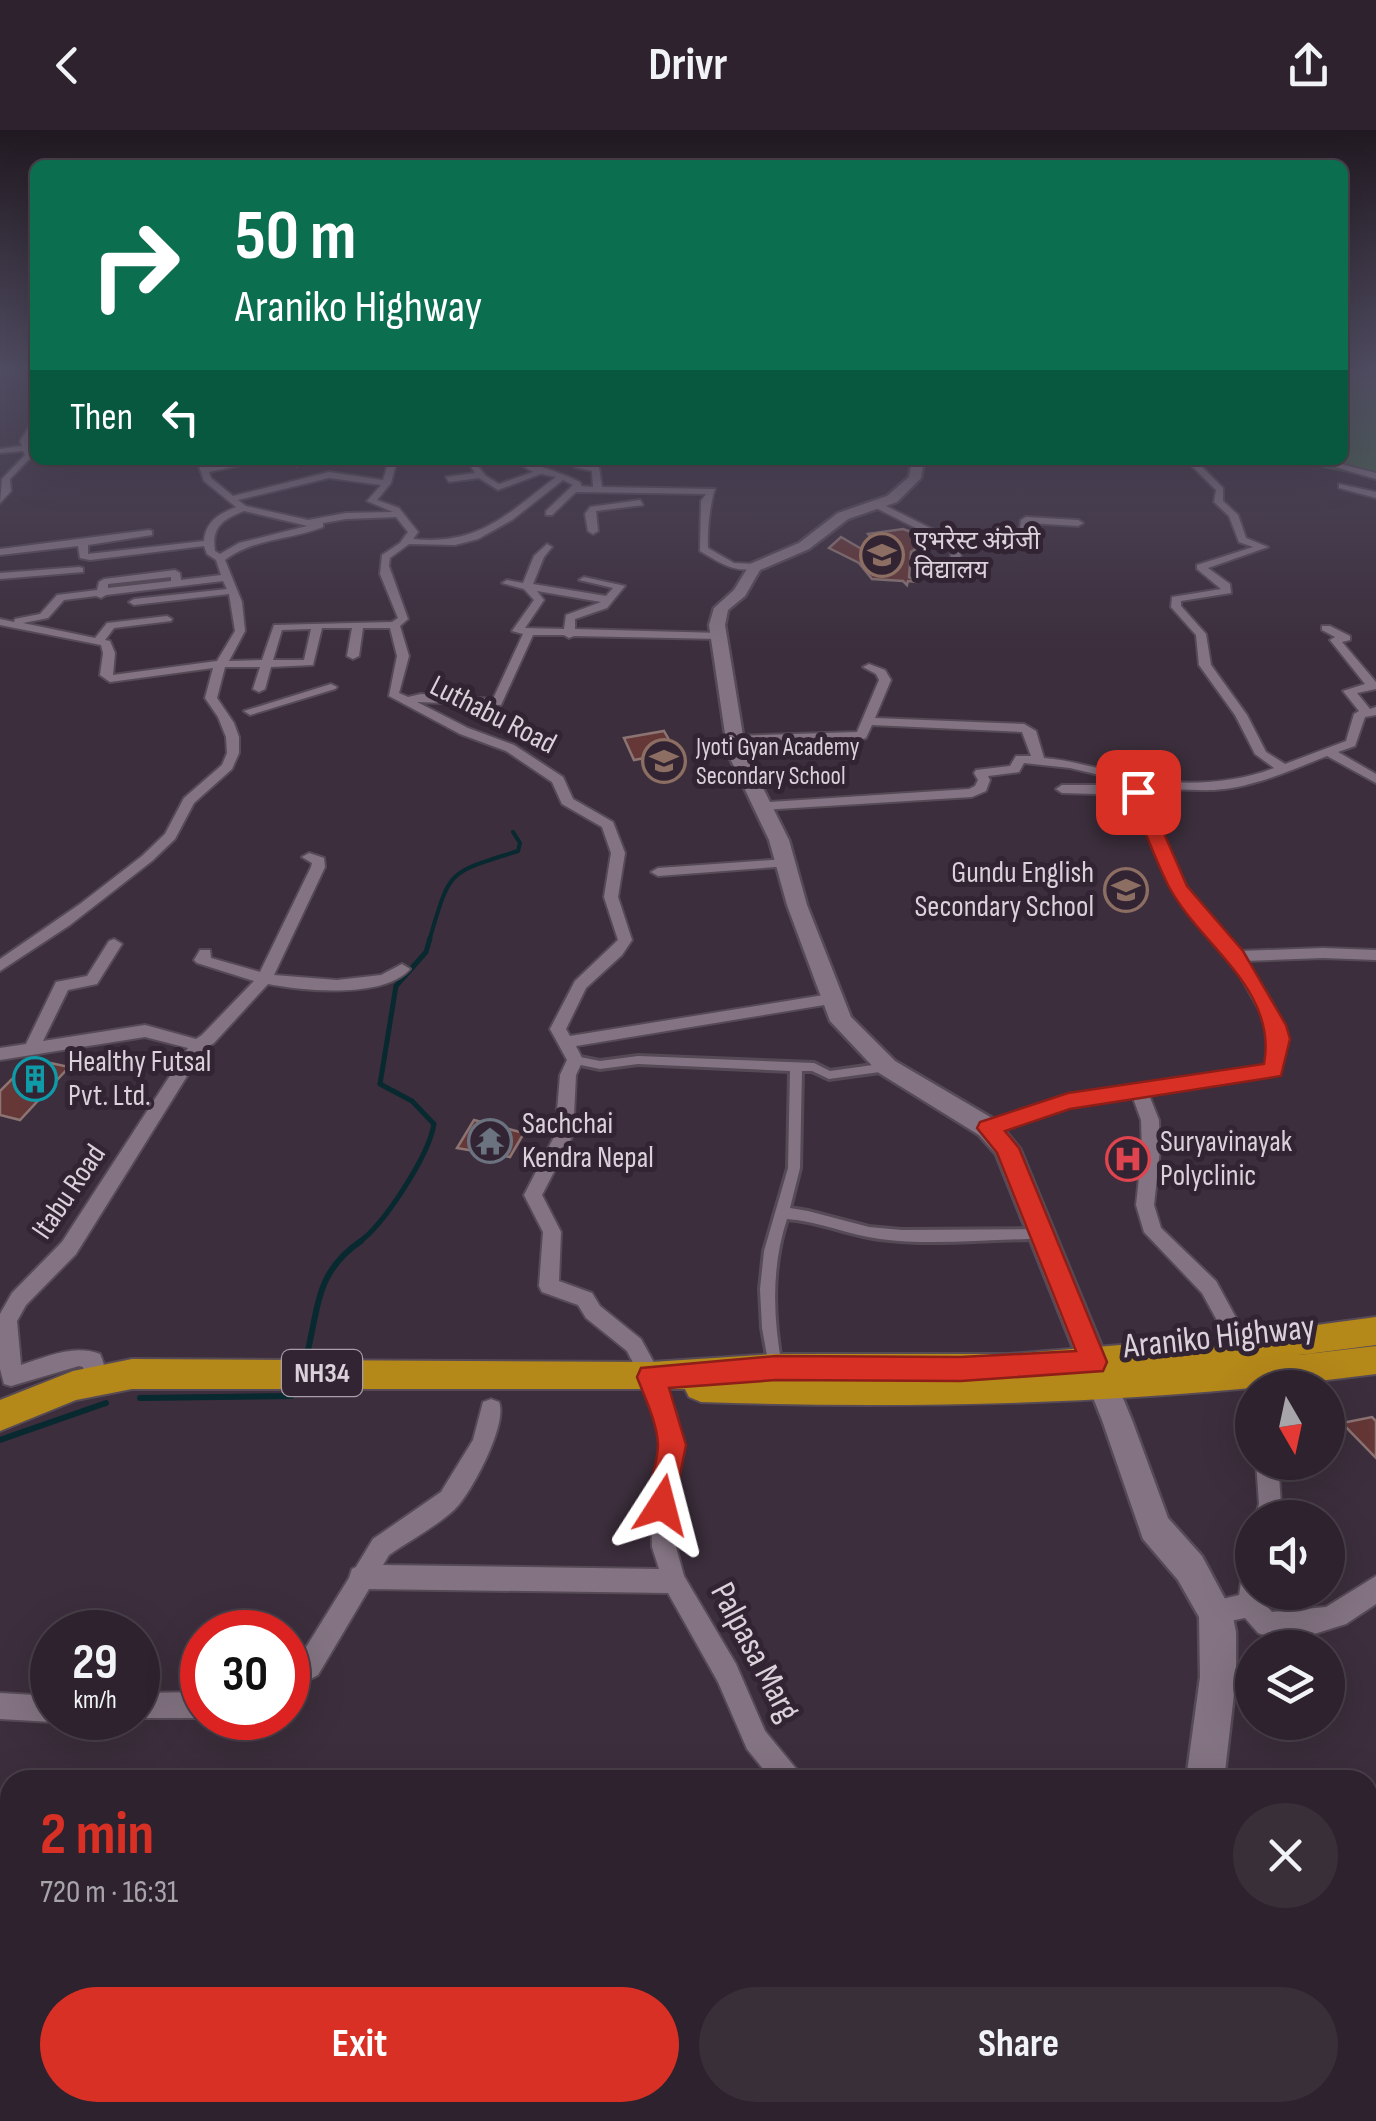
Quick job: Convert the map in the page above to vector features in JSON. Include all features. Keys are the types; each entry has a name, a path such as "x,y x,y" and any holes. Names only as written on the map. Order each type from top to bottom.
{"highway":[{"name":"Araniko Highway","path":"0,1416 95,1380 132,1374 651,1377 776,1368 961,1369 1099,1376 1243,1349 1376,1331"},
{"name":"Araniko Highway","path":"651,1377 701,1387 778,1390 1376,1360"}],"main road":[{"path":"917,465 915,478 892,499 844,516 804,546 755,567 740,593 721,608 717,624 734,740 744,774 779,840 830,998 855,1039 887,1067 988,1128 1007,1148 1155,1528 1190,1568 1215,1612 1219,1632 1218,1677 1207,1770"}],"street":[{"path":"0,500 6,491 6,480 21,464"},
{"path":"203,465 208,479 242,508 308,523 358,514 404,516"},
{"path":"392,465 387,483 371,501 404,516 413,532 406,542"},
{"path":"526,465 575,481 575,490"},
{"path":"578,465 596,468 596,490"},
{"path":"1195,465 1222,493 1218,502 1233,515 1242,540 1263,547 1200,566 1227,591 1176,600 1176,607 1201,634 1205,665 1242,715 1261,754 1284,769"},
{"path":"1335,465 1376,476"},
{"path":"448,477 478,471 503,487 538,472"},
{"path":"230,499 328,475 387,483"},
{"path":"406,542 464,544 488,534 563,476"},
{"path":"1342,486 1376,497"},
{"path":"550,513 575,490 712,491 705,502 709,526 703,549 732,566 755,567"},
{"path":"664,503 672,500 674,492"},
{"path":"592,531 590,514 594,508 648,503"},
{"path":"877,505 957,545 954,578"},
{"path":"0,966 110,890 169,839 189,799 224,772 234,750 227,718 211,698 220,664 240,631 240,610 220,558 210,552 208,543 210,525 219,516 242,508"},
{"path":"939,533 1022,538 1026,520 1078,523"},
{"path":"220,558 242,544 296,535 325,522"},
{"path":"0,552 149,533"},
{"name":"Luthabu Road","path":"406,542 384,557 382,568 386,583 403,606 403,619 394,624 403,656 392,694 464,732 510,748 558,780 568,801 608,826 618,853 611,897 625,940 618,953 586,978 568,1004 558,1028 565,1042"},
{"path":"83,543 83,556 90,557 208,543"},
{"path":"527,586 539,556 547,547"},
{"path":"0,576 80,570"},
{"path":"2,623 44,616 61,597 228,577"},
{"path":"570,635 570,617 602,606 620,586 584,580"},
{"path":"507,582 608,600"},
{"path":"527,586 539,600 517,632 720,636"},
{"path":"134,602 232,591"},
{"path":"98,641 111,625 168,619"},
{"path":"2,623 106,644 106,676 110,679 220,664 309,664"},
{"path":"259,688 278,627 394,624"},
{"path":"353,656 358,625"},
{"path":"303,694 317,626"},
{"path":"1326,628 1346,638 1335,640 1372,686 1349,691 1371,711"},
{"path":"406,701 421,697 497,703 529,632"},
{"path":"734,740 862,735 885,680 881,672 870,667"},
{"path":"250,711 331,687"},
{"path":"760,806 972,792 981,788 984,780 980,773 1015,769 1020,759 1157,785 1243,783 1352,743 1360,714 1371,711"},
{"path":"869,721 1024,728 1030,731 1038,760"},
{"path":"1330,753 1376,779"},
{"path":"1062,789 1136,791 1157,785"},
{"path":"988,1128 1068,1101 1273,1071 1279,1039 1276,1025 1236,956 1178,887 1136,791"},
{"path":"0,1054 145,1032 198,1045 208,1040 264,979 318,867 319,861 309,857"},
{"path":"658,872 785,863"},
{"path":"31,1050 62,986 99,980 114,944"},
{"path":"1236,956 1303,956 1335,951 1376,955"},
{"path":"205,953 202,960 264,979 316,988 386,980 402,969"},
{"path":"830,998 565,1042 575,1060 600,1065 638,1060 814,1067 829,1075 887,1067"},
{"name":"Itabu Road","path":"95,1380 93,1360 79,1356 11,1377 7,1320 19,1299 54,1265 107,1194 198,1045"},
{"path":"575,1060 568,1074 564,1135 533,1195 552,1232 549,1286 586,1299 593,1312 634,1345 651,1377"},
{"path":"776,1368 764,1316 770,1258 794,1168 796,1068"},
{"path":"1138,1090 1150,1120 1145,1205 1153,1232 1210,1287 1243,1349"},
{"path":"782,1212 813,1216 876,1234 1039,1234"},
{"name":"Palpasa Marg","path":"651,1377 672,1445 662,1505 664,1547 674,1581 727,1673 756,1740 781,1770"},
{"path":"310,1663 360,1577 382,1548 449,1500 483,1442 490,1410"},
{"path":"360,1577 674,1581"},
{"path":"1255,1610 1267,1624 1314,1623 1348,1614 1376,1588"},
{"path":"1215,1612 1235,1607"},
{"path":"0,1706 30,1708"}],"green space":[{"path":"1376,464 1376,479 1312,465"}],"building":[{"path":"903,529 930,539 911,552 909,577 917,582 908,581 907,585 903,581 872,579 859,563 829,548 841,537 894,568 868,534"},
{"path":"664,731 676,752 634,760 624,738"},
{"name":"Healthy Futsal Pvt. Ltd.","path":"32,1059 69,1067 20,1120 0,1115 0,1091"},
{"name":"Sachchai Kendra Nepal","path":"474,1120 524,1133 510,1157 457,1148"},
{"path":"1372,1417 1376,1421 1376,1458 1345,1426 1345,1422"}],"waterway":[{"path":"429,941 442,899 455,877 477,864 518,851 520,843 513,832"},
{"path":"358,1243 404,1188 424,1153 434,1124 412,1101 380,1084 396,986 426,952 430,938"},
{"path":"308,1350 322,1288 336,1264 361,1241"},
{"path":"140,1398 291,1396"},
{"path":"0,1440 106,1403"}],"place":[{"name":"एभरेस्ट अंग्रेजी विद्यालय","path":"882,555"},
{"name":"Jyoti Gyan Academy Secondary School","path":"664,761"},
{"name":"Gundu English Secondary School","path":"1126,890"},
{"name":"Healthy Futsal Pvt. Ltd.","path":"35,1079"},
{"name":"Sachchai Kendra Nepal","path":"490,1141"},
{"name":"Suryavinayak Polyclinic","path":"1128,1159"}],"route":[{"path":"662,1505 672,1445 651,1377 704,1370 961,1369 1094,1362 1007,1148 988,1128 1068,1101 1273,1071 1279,1039 1276,1025 1236,956 1178,887 1138,792"}]}
